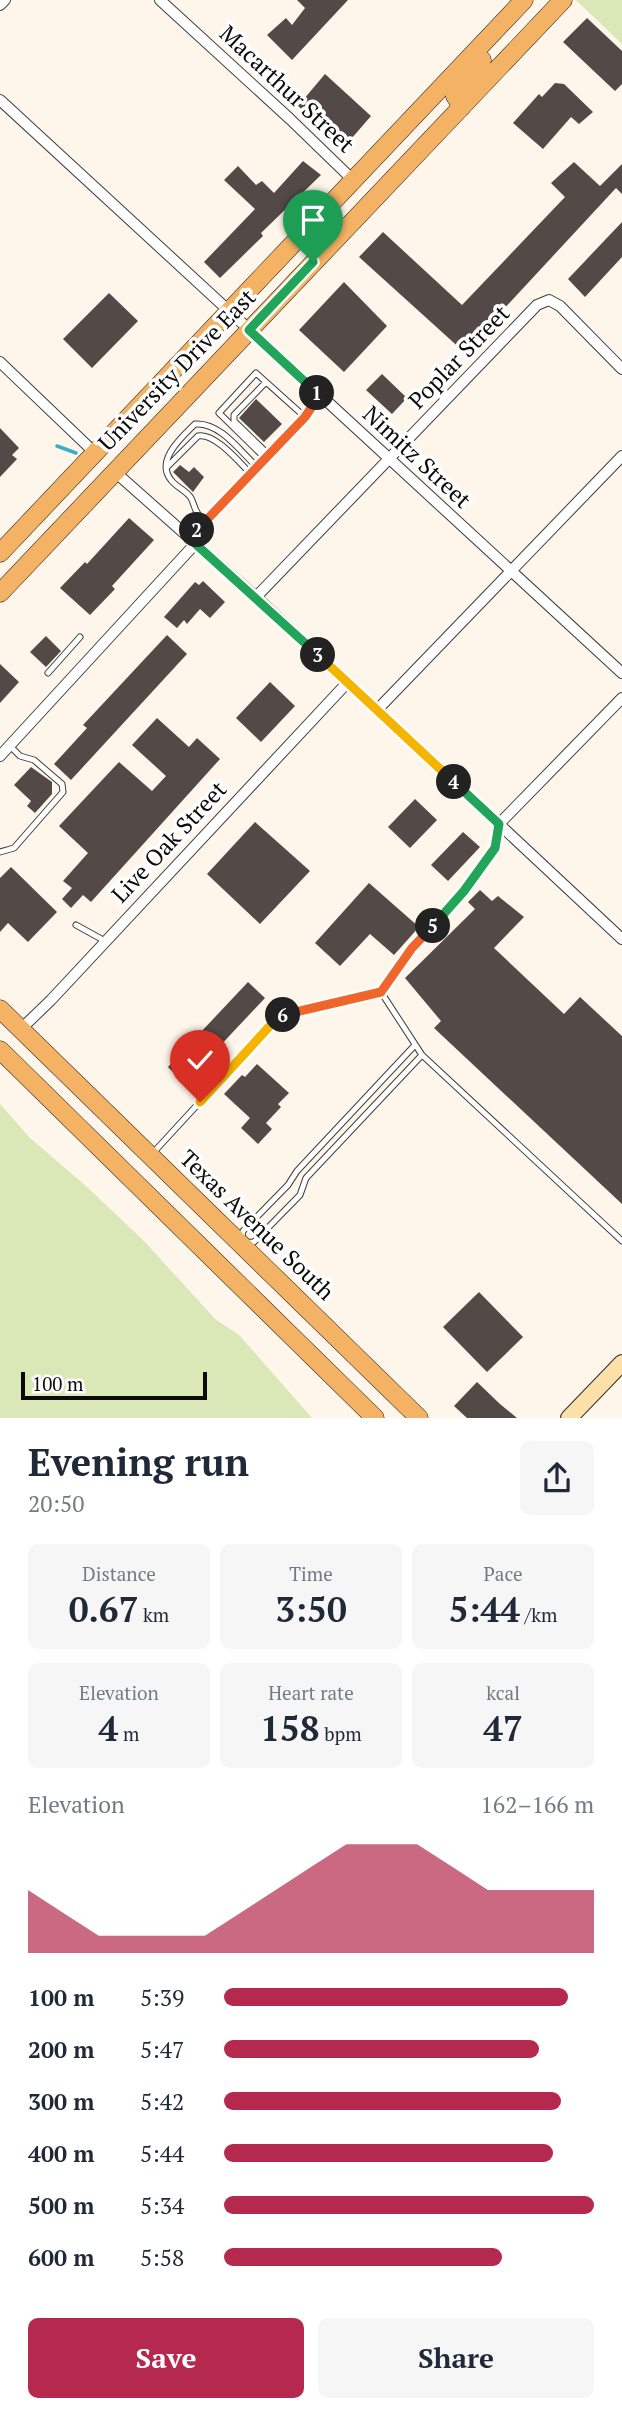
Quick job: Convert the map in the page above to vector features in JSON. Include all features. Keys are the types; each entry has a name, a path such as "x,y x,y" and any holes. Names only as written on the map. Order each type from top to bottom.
{"main road":[{"name":"University Drive East","path":"0,552 524,0"},
{"name":"University Drive East","path":"0,593 563,0"},
{"path":"461,107 456,96 457,90 481,63 490,37"},
{"path":"390,181 391,159 412,132 408,122"},
{"name":"Texas Avenue South","path":"0,1009 419,1418"},
{"path":"0,1050 374,1418"},
{"path":"219,1266 241,1242"}],"street":[{"path":"0,5 5,0"},
{"name":"Macarthur Street","path":"160,0 354,180"},
{"name":"Nimitz Street","path":"0,100 622,673"},
{"name":"Poplar Street","path":"256,597 537,305 548,300 560,306 622,369"},
{"path":"0,362 94,452"},
{"path":"377,710 622,456"},
{"path":"114,471 256,597 622,939"},
{"path":"0,756 192,541"},
{"name":"Live Oak Street","path":"21,1029 347,682"},
{"path":"499,824 622,698"},
{"path":"569,1418 622,1363"}],"lane":[{"path":"267,456 219,413 256,373 305,417"},
{"path":"266,382 234,415 234,421 267,456"},
{"path":"192,541 204,522 305,417 319,396"},
{"path":"204,522 194,511 191,498 170,479 166,467 171,448 195,424 213,426 257,467"},
{"path":"166,467 198,436 205,434 213,438 250,474"},
{"path":"48,673 80,638"},
{"path":"0,852 14,848 63,792 62,783 34,760 20,755 9,746"},
{"path":"150,1156 279,1016 381,992 412,948 464,891 495,848 499,824"},
{"path":"76,925 105,940"},
{"path":"381,992 422,1055 622,1241"},
{"path":"415,1045 243,1231 241,1242 254,1242 300,1195 306,1178 422,1055"}],"green space":[{"path":"576,0 622,0 622,44"},
{"path":"0,1104 30,1138 145,1242 215,1319 239,1335 312,1418 0,1418"}],"building":[{"path":"297,0 348,0 292,60 267,35 286,18 292,25 305,8"},
{"path":"587,18 622,51 622,84 615,91 563,42"},
{"path":"325,74 371,116 345,146 298,106"},
{"path":"555,83 564,84 593,112 579,124 571,117 543,149 513,123 539,94 542,97"},
{"path":"303,161 321,175 261,233 263,236 220,278 204,262 255,209 224,180 238,166 256,185 262,181 274,193"},
{"path":"574,162 600,186 622,164 622,194 616,188 464,352 359,257 383,232 462,305 565,197 551,183"},
{"path":"622,222 622,257 585,297 568,279"},
{"path":"344,282 387,326 344,372 299,330"},
{"path":"109,293 138,321 92,368 63,339"},
{"path":"382,374 407,398 392,414 366,390"},
{"path":"256,399 282,424 264,442 239,418"},
{"path":"0,428 19,448 12,455 17,459 0,477"},
{"path":"180,465 189,472 194,467 204,477 193,492 173,472"},
{"path":"129,518 154,540 112,586 115,589 90,615 60,588 85,562 87,564"},
{"path":"203,581 225,602 210,618 200,609 187,624 184,620 177,628 164,617 195,582 199,585"},
{"path":"167,635 187,654 71,780 54,764 87,728 83,725"},
{"path":"46,636 61,651 46,667 30,652"},
{"path":"0,664 19,682 0,703"},
{"path":"270,682 295,706 261,742 236,718"},
{"path":"157,718 189,747 197,738 220,759 91,902 83,895 71,908 62,899 72,888 63,881 88,853 59,826 119,762 152,791 166,776 132,745"},
{"path":"31,767 52,782 52,794 35,813 27,806 31,801 14,785"},
{"path":"415,799 437,820 410,848 388,827"},
{"path":"255,822 310,871 260,924 207,874"},
{"path":"463,832 480,847 448,881 431,865"},
{"path":"11,867 57,912 28,942 8,923 0,932 0,878"},
{"path":"369,883 419,927 394,955 370,934 340,966 315,943"},
{"path":"480,890 492,901 498,896 524,917 494,948 564,1014 580,997 622,1036 622,1204 434,1028 441,1021 405,978 475,909 468,902"},
{"path":"248,982 265,998 184,1084 168,1067"},
{"path":"257,1064 289,1093 278,1104 281,1107 266,1123 272,1129 258,1144 241,1128 250,1118 224,1094"},
{"path":"479,1292 523,1337 487,1372 443,1327"},
{"path":"477,1382 517,1418 467,1418 454,1406"}],"waterway":[{"path":"57,446 76,453"}],"route":[{"path":"200,1102 279,1016 381,992 412,948 464,891 495,848 499,824 189,538 305,417 319,396 249,330 313,262"}]}
